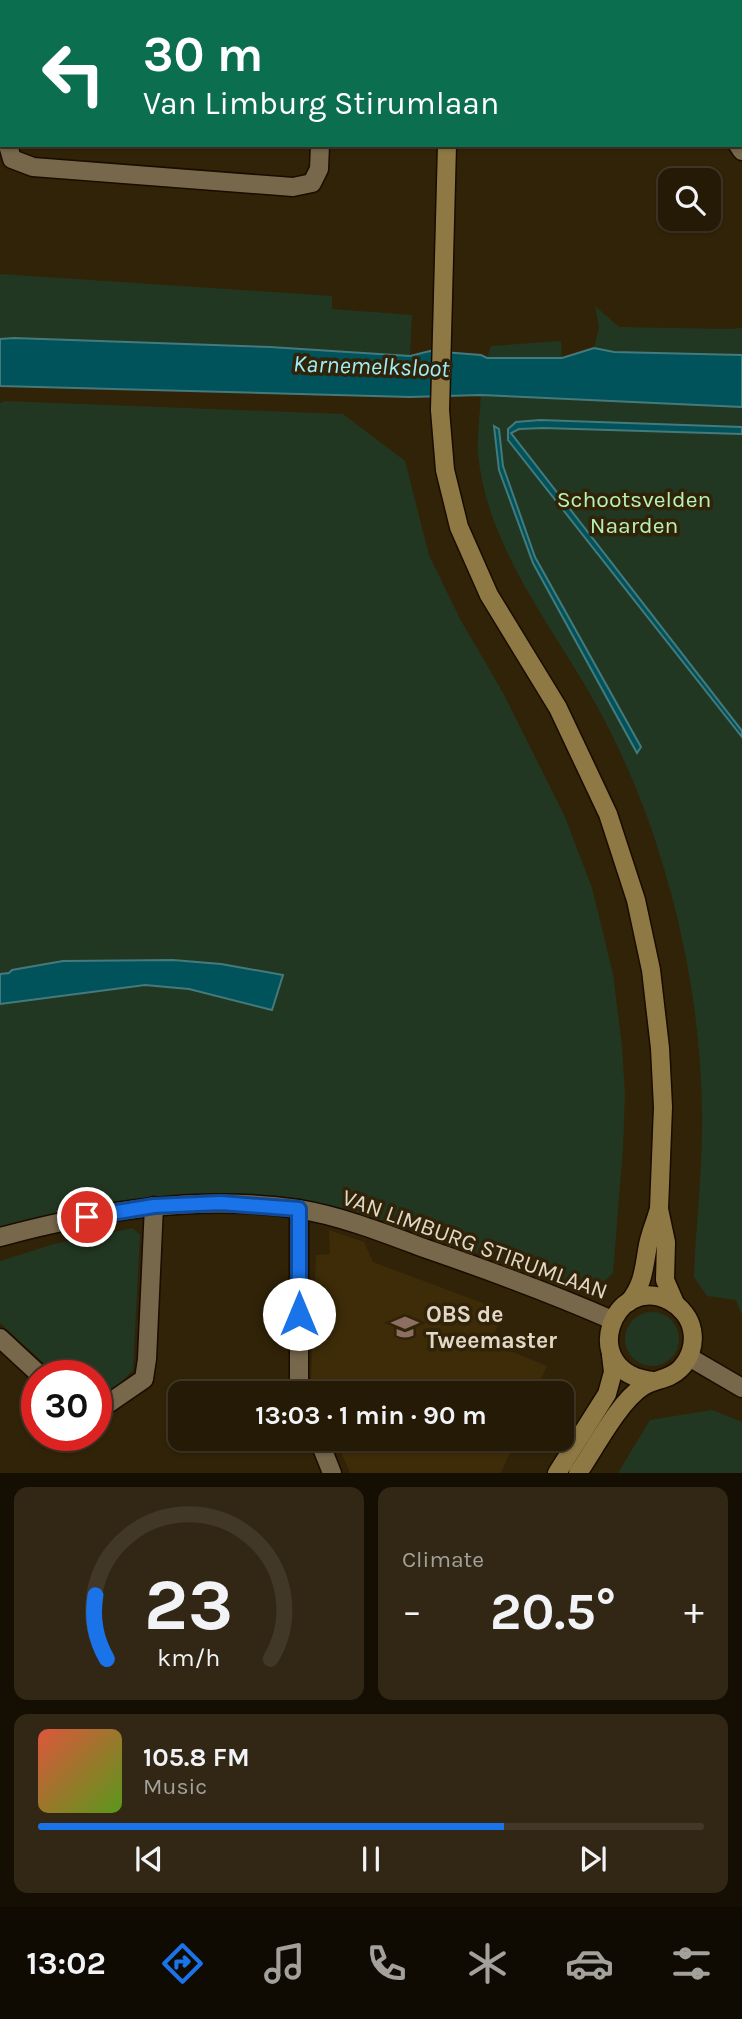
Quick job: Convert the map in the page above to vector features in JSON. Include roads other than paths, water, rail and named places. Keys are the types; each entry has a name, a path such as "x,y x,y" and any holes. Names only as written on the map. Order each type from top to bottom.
{"street":[{"path":"9,147 12,159 33,167 293,187 312,183 319,169 320,147"},
{"path":"447,147 440,410 445,470 459,527 489,595 563,720 608,814 635,900 651,970 660,1048 663,1107 659,1209 666,1242 665,1280 675,1303 686,1314 692,1328 693,1343 689,1357 674,1374 640,1388 623,1406 578,1473"},
{"name":"VAN LIMBURG STIRUMLAAN","path":"0,1237 64,1220 154,1206 221,1203 299,1209 372,1229 539,1289 612,1320"},
{"path":"112,1401 144,1379 154,1206"},
{"path":"299,1209 299,1381"},
{"path":"557,1473 607,1394 613,1372 609,1332 612,1320 638,1291 659,1209"},
{"path":"629,1302 657,1296 675,1303"},
{"path":"0,1338 24,1360"},
{"path":"611,1355 618,1366 628,1374 640,1380 653,1381"},
{"path":"689,1357 742,1388"},
{"path":"323,1451 332,1473"}],"water":[{"name":"Karnemelksloot","path":"0,339 270,347 410,356 430,351 481,355 487,358 562,358 594,348 614,352 742,355 742,407 481,395 410,397 0,386"},
{"path":"540,420 742,427 742,434 543,428 519,429 511,433 742,731 742,737 508,440 508,429 516,422"},
{"path":"494,426 499,429 503,466 535,557 641,747 637,753 533,563 499,470"},
{"path":"173,960 221,964 283,975 272,1010 189,989 145,985 0,1004 0,974 12,970 63,961"}],"place":[{"name":"OBS de Tweemaster","path":"405,1327"}],"park label":[{"name":"Schootsvelden Naarden","path":"634,512"}]}
